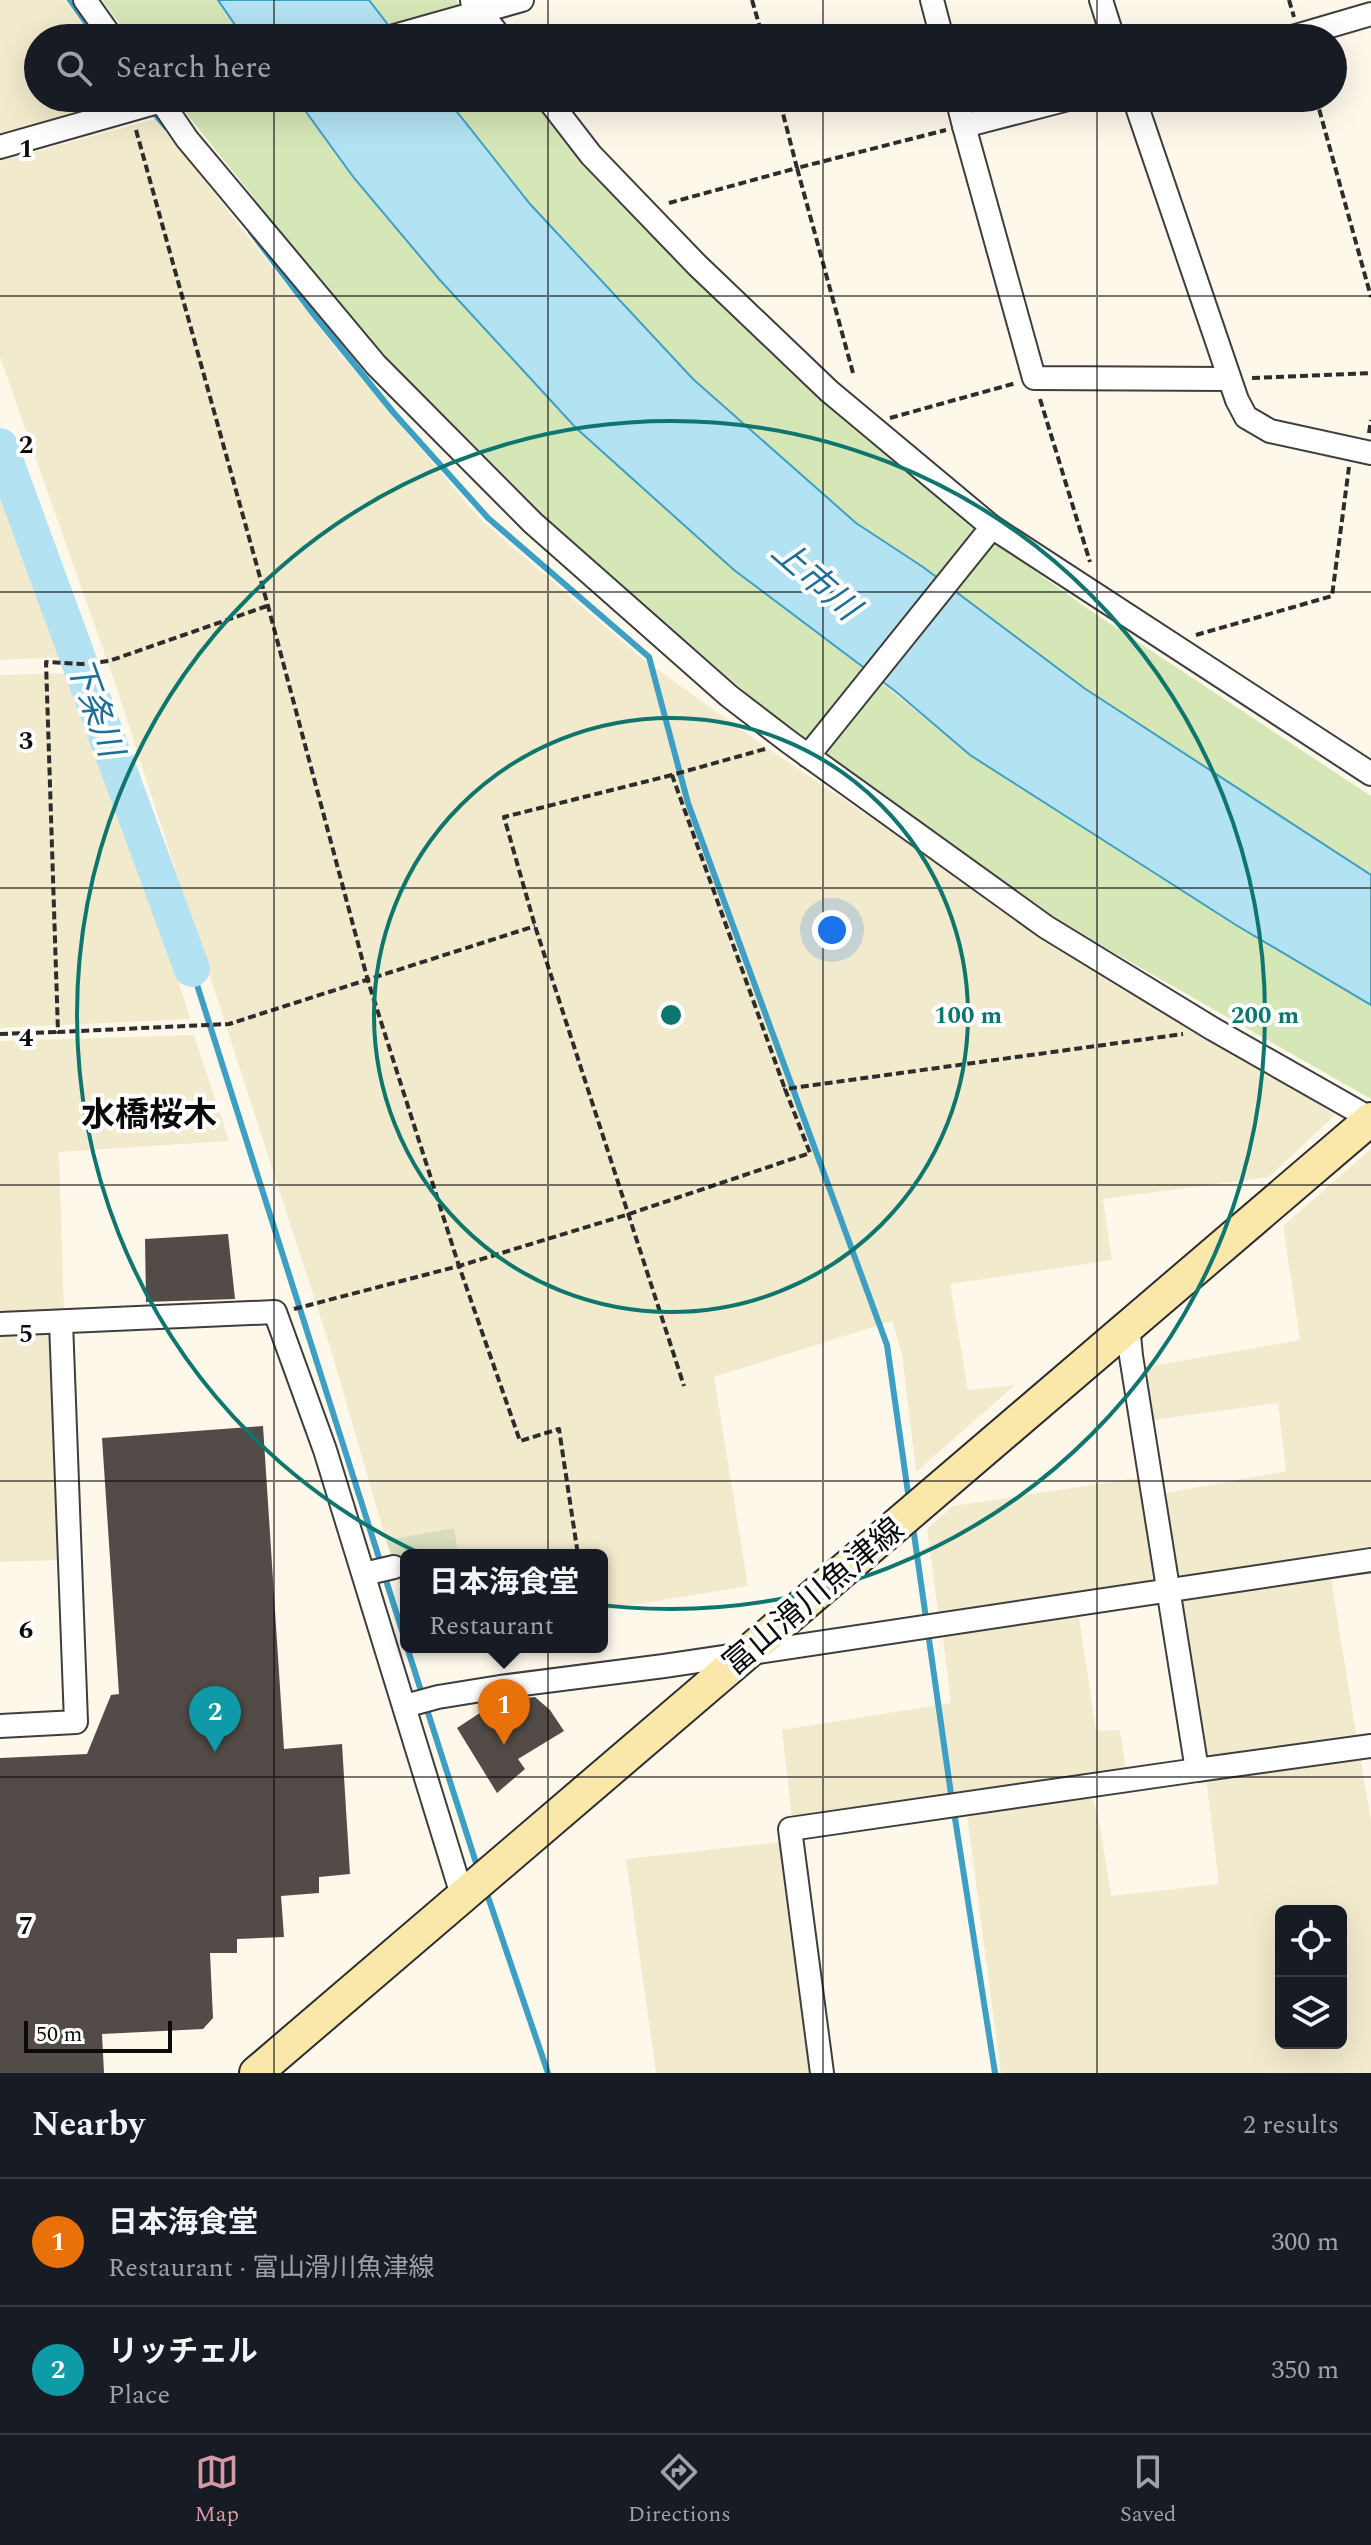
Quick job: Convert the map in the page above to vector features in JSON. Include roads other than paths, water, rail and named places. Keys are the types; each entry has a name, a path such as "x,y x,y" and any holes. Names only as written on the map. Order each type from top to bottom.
{"main road":[{"name":"富山滑川魚津線","path":"256,2073 1371,1119"}],"street":[{"path":"85,0 102,24"},
{"path":"429,24 473,9 522,0"},
{"path":"932,0 938,24"},
{"path":"1101,0 1109,24"},
{"path":"473,9 487,24"},
{"path":"1337,24 1371,14"},
{"path":"0,147 131,112"},
{"path":"171,112 187,139 376,365 533,523 729,696 1046,927 1213,1029 1371,1119"},
{"path":"558,112 591,155 697,265 829,391 992,527 1371,774"},
{"path":"960,112 1034,378 1229,379"},
{"path":"964,126 1018,112"},
{"path":"1139,112 1229,379 1246,417 1270,431 1361,451"},
{"path":"808,756 992,527"},
{"path":"0,1324 275,1312 325,1450 408,1705 475,1884"},
{"path":"0,1726 76,1722 61,1322"},
{"path":"1128,1325 1197,1770"},
{"path":"408,1705 438,1697 1371,1560"},
{"path":"364,1574 394,1567"},
{"path":"822,2073 790,1829 1371,1746"}],"water":[{"path":"218,0 369,0 387,24 234,24"},
{"name":"上市川","path":"306,112 457,112 530,204 693,379 856,523 923,567 1084,688 1371,875 1371,1005 1236,925 970,755 895,691 734,570 576,428 439,279 354,178"}],"waterway":[{"path":"70,0 87,24"},
{"path":"153,112 166,127"},
{"path":"251,232 393,412 488,518 649,657 688,803 887,1345 909,1500"},
{"name":"下条川","path":"0,446 192,969"},
{"path":"192,969 381,1564"},
{"path":"913,1527 952,1801"},
{"path":"384,1574 400,1624"},
{"path":"409,1653 478,1869"},
{"path":"954,1812 995,2073"},
{"path":"486,1891 548,2073"}],"place":[{"name":"日本海食堂","path":"504,1745"},
{"name":"リッチェル","path":"215,1752"}],"district":[{"name":"水橋桜木","path":"149,1114"}]}
